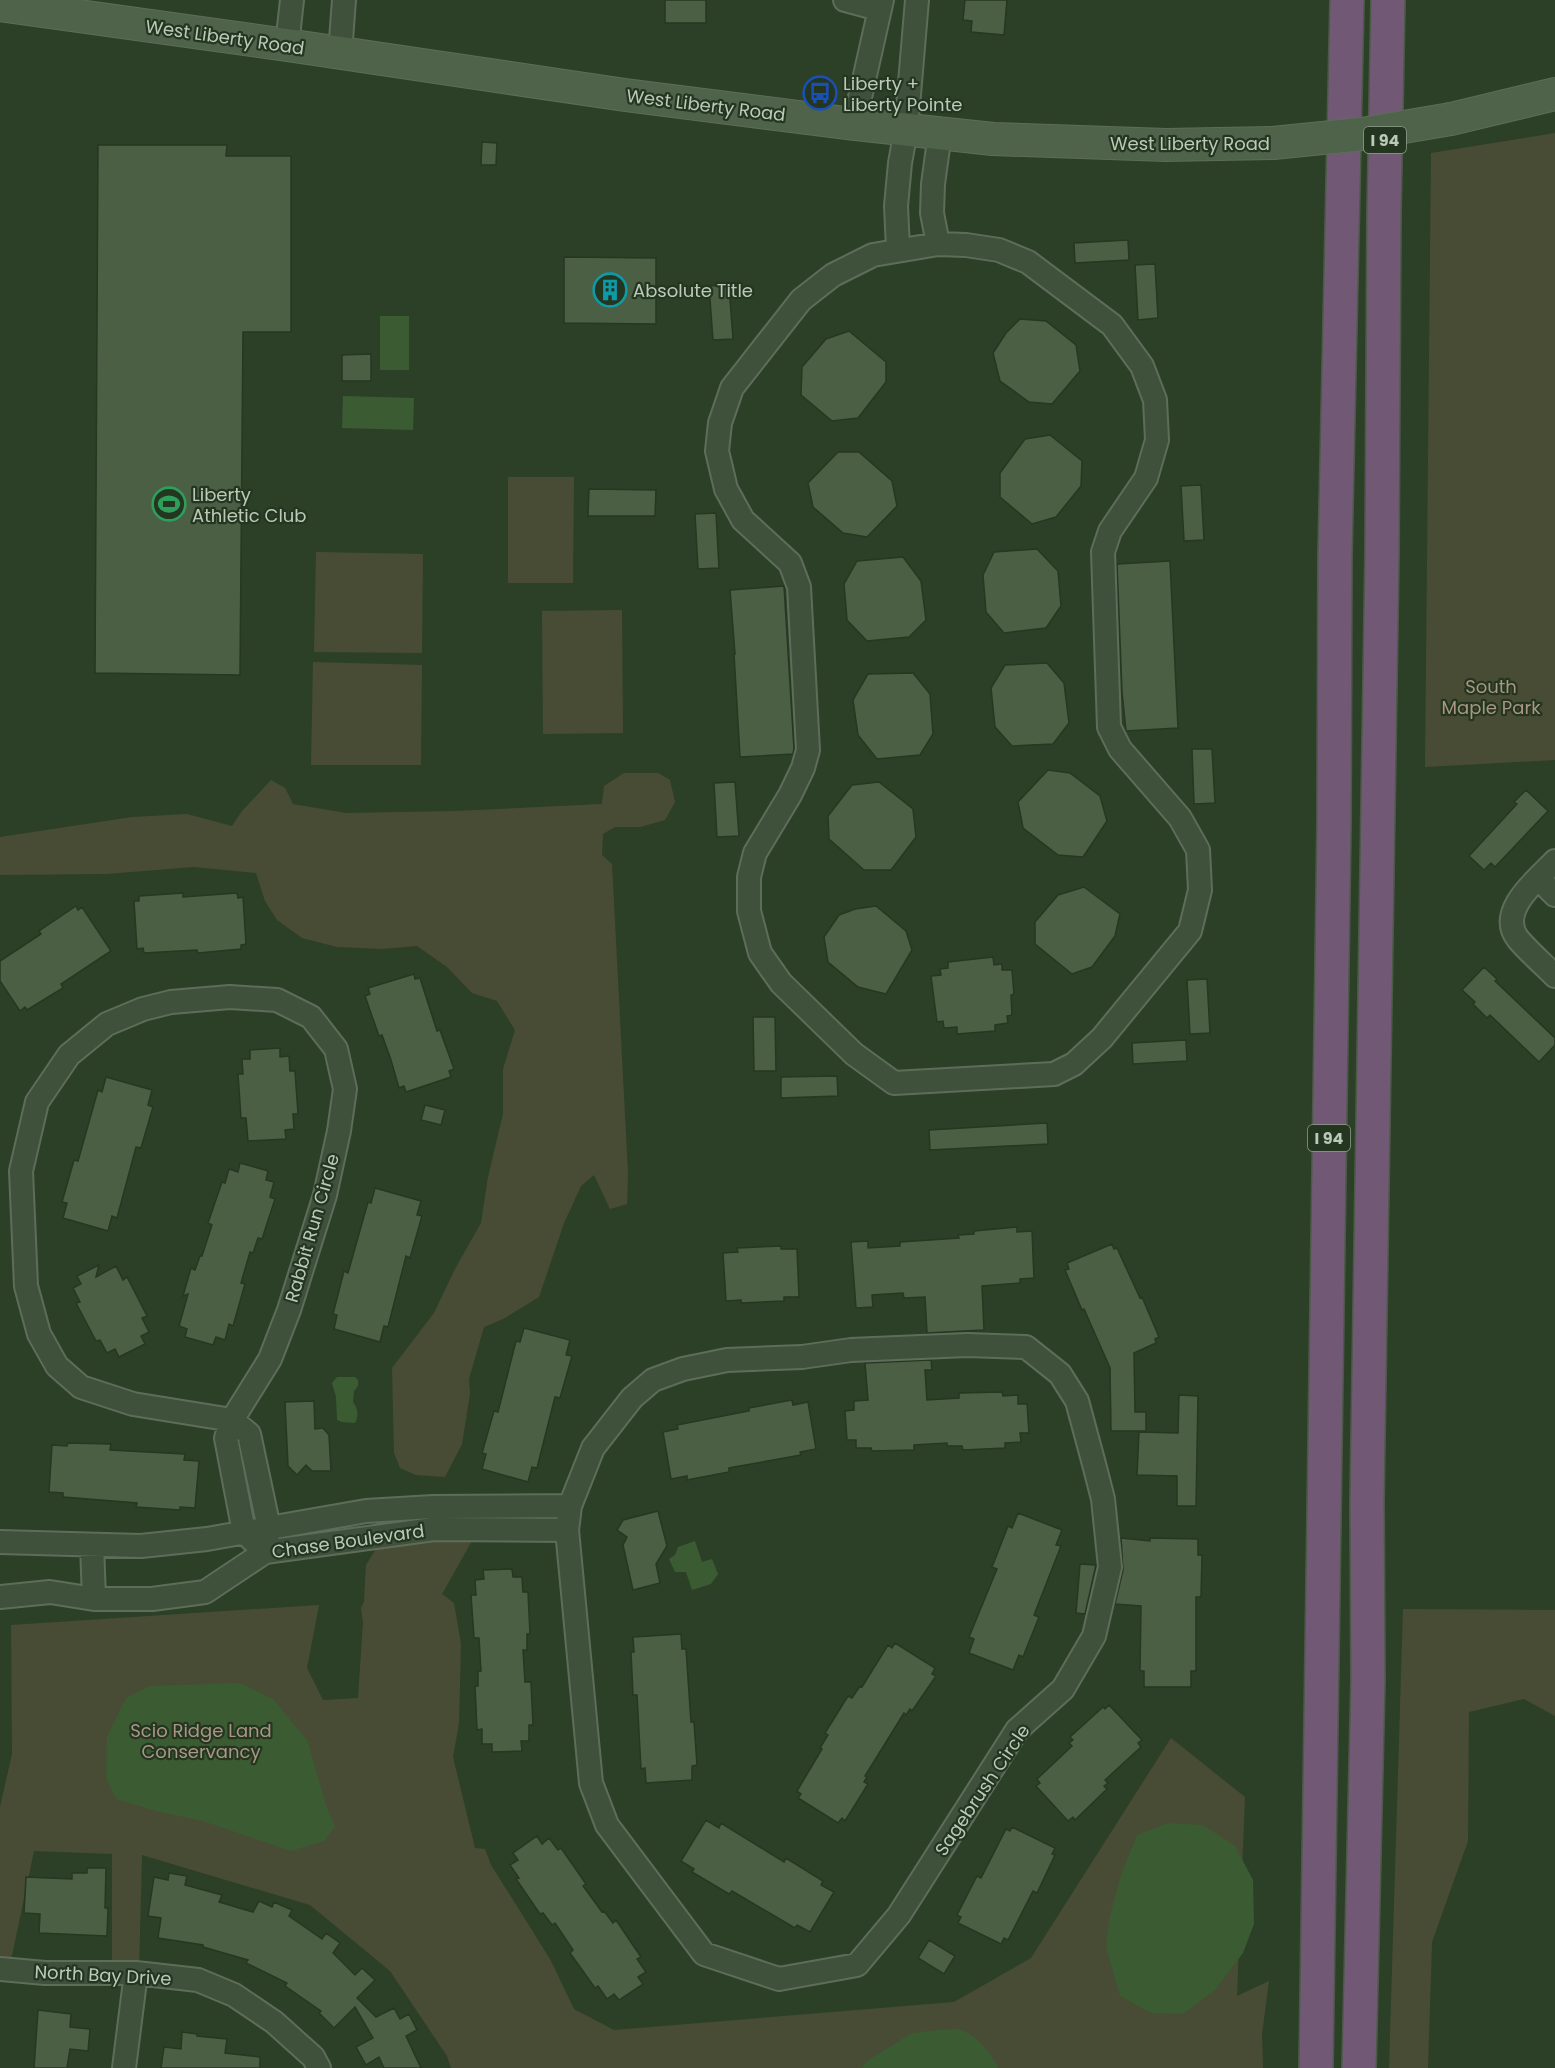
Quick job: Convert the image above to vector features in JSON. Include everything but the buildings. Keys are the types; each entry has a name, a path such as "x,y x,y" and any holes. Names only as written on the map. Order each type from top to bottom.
{"highway":[{"name":"I 94","path":"1316,2068 1334,860 1335,555 1347,0"},
{"name":"I 94","path":"1359,2068 1368,1680 1366,1501 1382,566 1388,0"}],"main road":[{"name":"West Liberty Road","path":"0,5 625,95 993,139 1219,145 1273,143 1362,134 1451,118 1555,94"}],"street":[{"path":"287,45 292,0"},
{"path":"340,53 344,0"},
{"path":"845,0 880,5 854,124"},
{"path":"898,249 896,206 906,130 917,0"},
{"path":"938,244 932,213 933,184 940,133"},
{"path":"938,244 966,245 999,250 1028,262 1112,325 1142,366 1155,400 1157,440 1146,478 1110,531 1103,552 1109,727 1120,749 1180,818 1198,850 1200,890 1190,931 1102,1038 1074,1064 1054,1074 894,1083 854,1054 781,983 760,953 749,911 749,877 755,853 790,795 803,768 808,750 801,618 799,586 790,563 743,520 726,489 717,451 720,423 732,388 801,300 833,275 873,255 898,249 938,244"},
{"path":"1555,861 1519,898 1513,910 1512,928 1516,937 1555,976"},
{"path":"1538,878 1555,895"},
{"name":"Rabbit Run Circle","path":"232,1420 133,1404 81,1387 57,1366 39,1334 26,1286 21,1171 38,1102 69,1055 107,1024 143,1009 171,1002 230,997 277,1000 311,1017 336,1049 345,1089 339,1131 325,1195 289,1310 270,1359 232,1420 226,1438 244,1533"},
{"name":"Sagebrush Circle","path":"967,1345 1026,1347 1060,1374 1077,1401 1103,1499 1110,1567 1094,1636 1063,1689 1017,1730 899,1915 857,1965 779,1979 704,1954 607,1825 591,1783 567,1530 570,1506 593,1448 599,1440 632,1398 653,1380 673,1373 727,1360 802,1356 850,1350 967,1345"},
{"path":"232,1420 249,1434 268,1528 265,1552"},
{"name":"Chase Boulevard","path":"0,1542 141,1546 244,1533 366,1511 433,1507 570,1506"},
{"name":"Chase Boulevard","path":"433,1507 434,1529"},
{"name":"Chase Boulevard","path":"0,1597 50,1592 94,1599 152,1599 205,1592 265,1552 434,1529 567,1530"},
{"path":"244,1533 265,1552"},
{"path":"92,1545 94,1599"},
{"name":"North Bay Drive","path":"0,1969 45,1973 136,1973 198,1980 234,1995 274,2022 313,2057 320,2068"},
{"path":"124,2068 136,1973"}],"green space":[{"name":"South Maple Park","path":"1555,133 1555,760 1425,767 1431,153"},
{"path":"508,477 574,477 573,583 508,583"},
{"path":"316,552 423,554 422,653 314,652"},
{"path":"622,610 623,733 543,734 542,611"},
{"path":"313,662 422,665 421,765 311,765"},
{"path":"624,773 658,773 670,780 675,802 665,820 640,827 615,827 603,834 602,855 612,864 628,1173 627,1204 610,1209 594,1175 581,1186 564,1223 539,1297 503,1319 484,1327 469,1379 470,1394 462,1444 445,1477 416,1475 400,1468 394,1453 392,1368 434,1313 481,1223 488,1177 503,1114 503,1069 515,1030 497,1001 472,993 447,967 417,946 382,949 337,947 302,938 277,920 265,901 256,873 194,867 106,874 0,875 0,837 132,817 187,814 232,826 242,811 271,780 285,788 293,804 346,813 456,811 602,804 604,786"},
{"name":"Scio Ridge Land Conservancy","path":"402,1507 487,1514 442,1594 454,1603 461,1644 459,1723 453,1757 475,1848 485,1849 491,1865 550,1959 574,2009 614,2030 954,2002 1031,1958 1171,1738 1245,1797 1237,1996 1269,1981 1262,2034 1263,2068 451,2068 447,2056 390,1971 310,1905 142,1855 139,1971 112,1970 112,1854 34,1851 10,1965 0,1961 0,1807 12,1754 11,1625 319,1605 307,1668 323,1700 358,1698 363,1622 361,1608 364,1602 366,1565"},
{"path":"1403,1609 1555,1610 1555,1716 1524,1699 1469,1712 1468,1841 1432,1942 1428,2068 1389,2068"}],"shaded area":[{"path":"380,316 409,316 409,370 380,370"},
{"path":"343,396 414,398 413,430 342,428"},
{"path":"337,1377 355,1377 358,1380 353,1402 357,1412 355,1423 337,1420 336,1397 332,1383"},
{"path":"695,1541 702,1562 712,1559 718,1574 711,1584 692,1590 686,1572 675,1572 669,1559 675,1555 678,1547"},
{"path":"240,1683 273,1699 307,1740 335,1827 324,1841 291,1851 203,1821 160,1812 116,1799 106,1777 107,1737 126,1698 150,1686"},
{"path":"1167,1823 1203,1825 1235,1846 1253,1880 1254,1924 1243,1953 1215,1990 1183,2014 1151,2013 1120,1996 1106,1947 1110,1915 1122,1872 1137,1835"},
{"path":"955,2029 967,2032 983,2046 998,2068 862,2068 867,2061 912,2033"}],"place":[{"name":"Liberty + Liberty Pointe","path":"820,93"},
{"name":"Absolute Title","path":"610,290"},
{"name":"Liberty Athletic Club","path":"169,504"}]}
